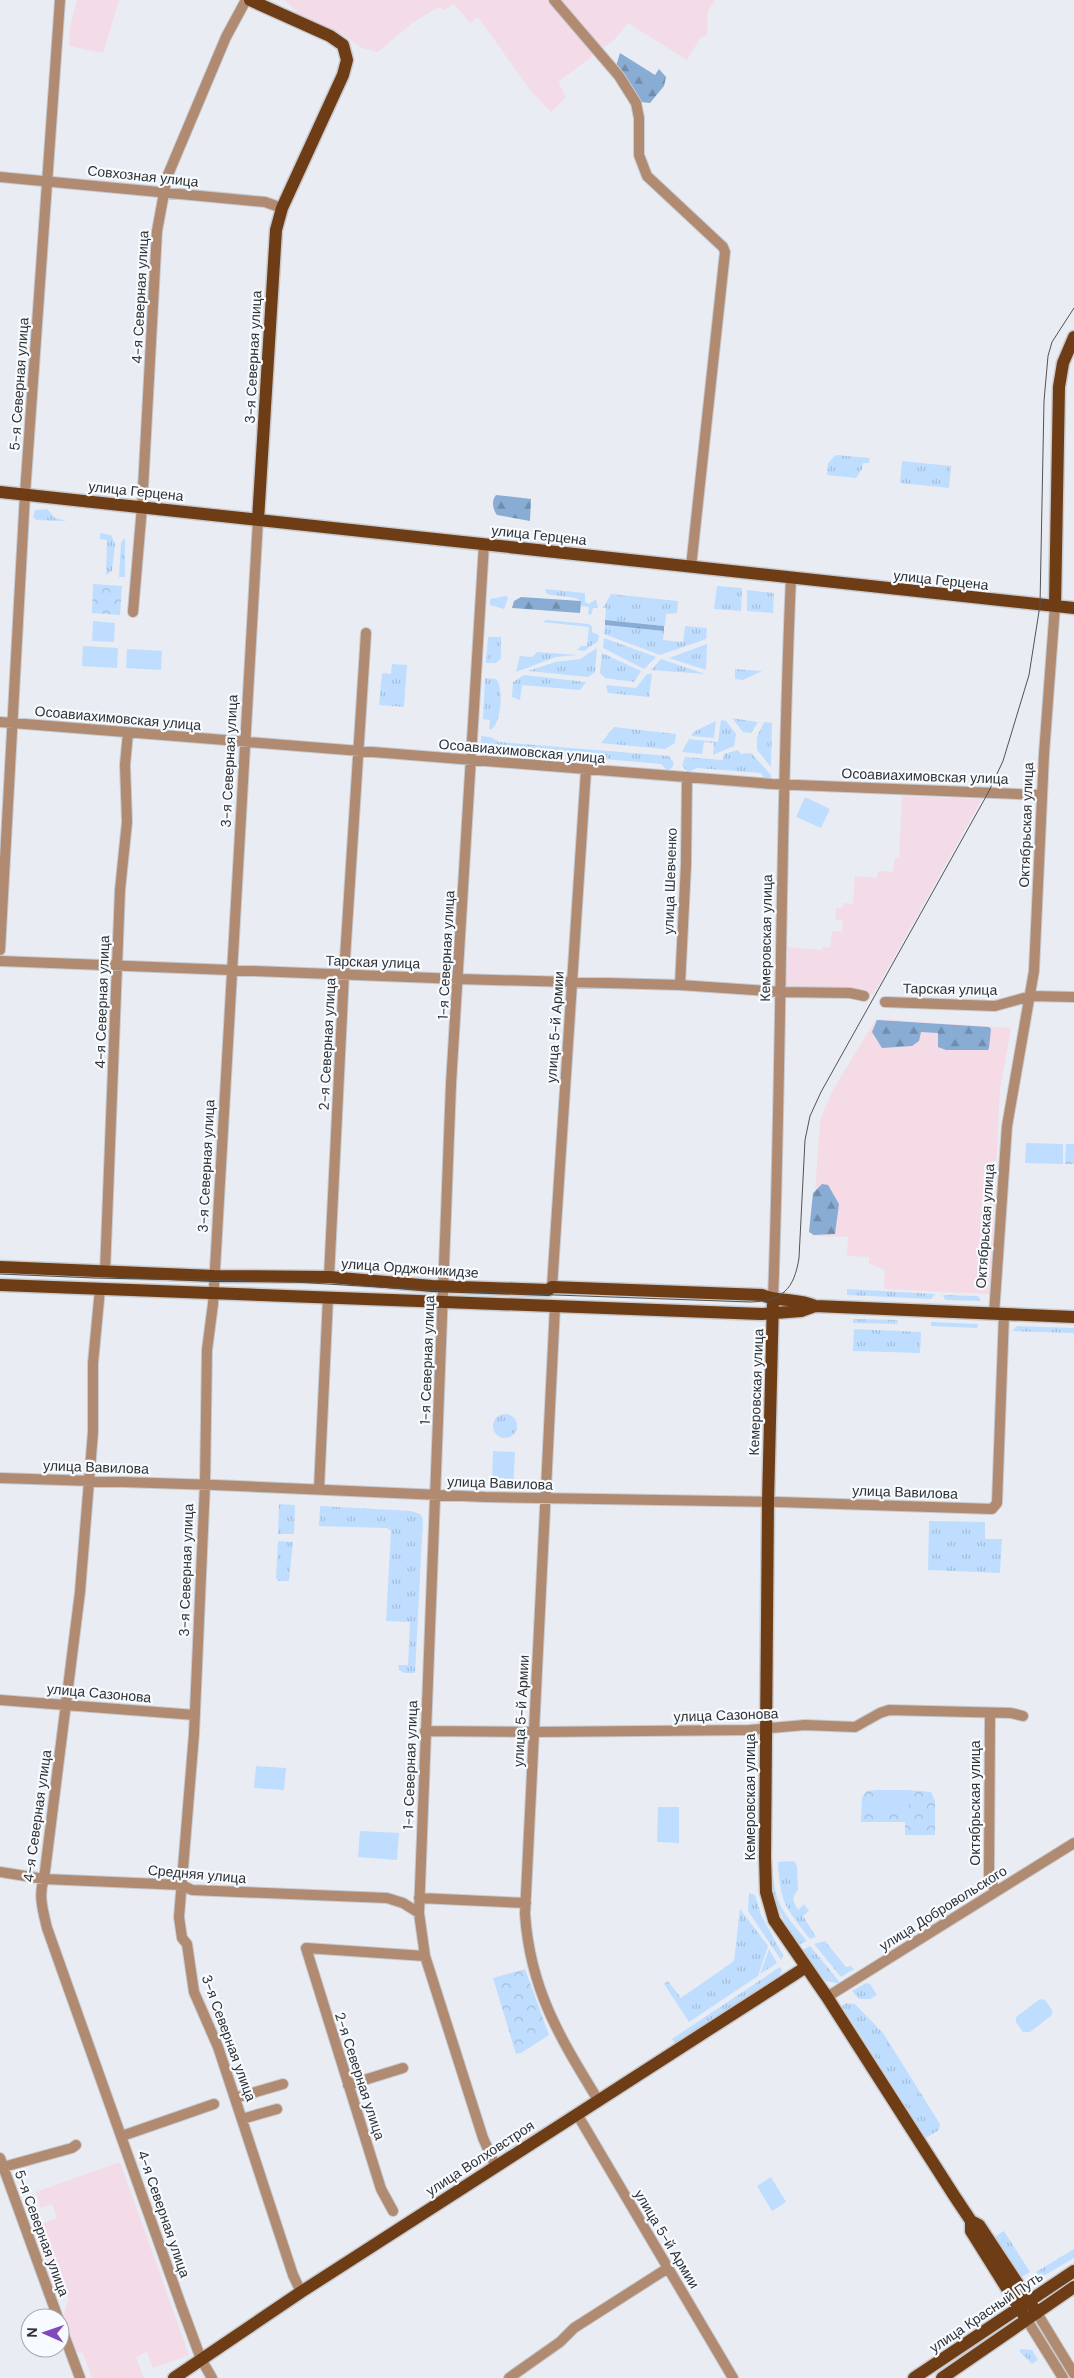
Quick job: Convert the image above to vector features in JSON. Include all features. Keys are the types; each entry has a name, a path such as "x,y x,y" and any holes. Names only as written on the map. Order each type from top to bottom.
{"main road":[{"name":"3-я Северная улица","path":"248,0 330,36 343,45 347,53 343,75 282,208 276,230 258,520"},
{"name":"Октябрьская улица","path":"1054,606 1059,387 1063,362 1074,337"},
{"name":"улица Герцена","path":"0,492 1074,608"},
{"name":"улица Орджоникидзе","path":"0,1267 214,1276 329,1278 444,1286 548,1290 552,1287 762,1295 773,1299 801,1300 815,1306 1074,1317"},
{"name":"улица Орджоникидзе","path":"0,1285 773,1313 804,1310 815,1306"},
{"name":"Кемеровская улица","path":"773,1299 768,1502 766,1892 774,1920 828,1997 971,2221 971,2231 1032,2317"},
{"name":"улица Волховстроя","path":"174,2378 300,2292 495,2165 806,1967"},
{"name":"улица Красный Путь","path":"914,2378 1074,2271"},
{"name":"улица Красный Путь","path":"942,2378 1074,2287"}],"street":[{"name":"5-я Северная улица","path":"0,950 14,722 24,494 60,0"},
{"name":"4-я Северная улица","path":"133,612 142,507 156,231 163,192 167,177 226,37 248,0"},
{"path":"554,0 619,76 636,103 639,118 639,155 647,176 724,247 725,252 691,567"},
{"name":"Совхозная улица","path":"0,177 48,180 265,202 282,208"},
{"name":"3-я Северная улица","path":"258,520 213,1294 207,1350 205,1484 195,1715 180,1924 182,1938 187,1944 194,1992 210,2024 300,2292"},
{"name":"1-я Северная улица","path":"484,544 459,979 451,1084 419,1913 425,1956 483,2138 495,2165"},
{"name":"Кемеровская улица","path":"773,1299 791,578"},
{"name":"Октябрьская улица","path":"997,1503 999,1225 1008,1126 1020,1044 1031,996 1034,971 1042,795 1054,606"},
{"name":"2-я Северная улица","path":"329,1278 344,974 366,633"},
{"name":"Осоавиахимовская улица","path":"0,722 471,761 785,784 1042,795"},
{"name":"4-я Северная улица","path":"105,1272 119,964 120,890 128,822 125,765 128,733"},
{"name":"улица 5-й Армии","path":"552,1287 586,770"},
{"name":"улица Шевченко","path":"680,985 686,864 687,777"},
{"name":"Тарская улица","path":"0,961 119,964 459,979 680,985 781,992 850,993 864,996"},
{"name":"Тарская улица","path":"885,1002 995,1006 1031,996 1074,997"},
{"name":"4-я Северная улица","path":"100,1289 93,1364 93,1432 80,1592 44,1878 40,1889 47,1928 201,2359 212,2378"},
{"path":"319,1489 328,1298"},
{"name":"улица 5-й Армии","path":"555,1306 526,1903 528,1946 536,1980 559,2035 598,2100"},
{"name":"улица Вавилова","path":"0,1478 205,1484 435,1495 545,1498 992,1509 997,1503"},
{"name":"улица Сазонова","path":"0,1700 66,1703 195,1715"},
{"name":"улица Сазонова","path":"425,1730 534,1732 766,1729 805,1725 855,1727 889,1710 990,1713 1023,1716"},
{"name":"Октябрьская улица","path":"990,1713 990,1875 995,1891"},
{"name":"улица Добровольского","path":"828,1997 1074,1842"},
{"name":"Средняя улица","path":"0,1872 44,1878 182,1885 192,1890 387,1898 403,1903 419,1913"},
{"path":"419,1898 526,1903"},
{"name":"2-я Северная улица","path":"393,2211 382,2189 306,1948 425,1956"},
{"path":"348,2085 403,2068"},
{"path":"234,2098 282,2084"},
{"path":"122,2136 214,2104"},
{"path":"242,2119 277,2109"},
{"name":"улица 5-й Армии","path":"577,2114 734,2378"},
{"path":"1,2164 72,2148 76,2145"},
{"name":"5-я Северная улица","path":"1,2164 54,2308"},
{"path":"509,2378 560,2342 574,2328 668,2268"},
{"name":"Кемеровская улица","path":"1032,2317 1074,2374"},
{"name":"Кемеровская улица","path":"1032,2317 1063,2378"},
{"path":"70,2351 80,2378"}],"shaded area":[{"path":"77,0 119,0 103,53 69,46 70,28"},
{"path":"284,0 715,0 708,11 707,36 701,37 687,60 628,23 615,39 558,82 566,97 551,112 531,91 478,17 470,23 454,4 444,10 439,7 412,23 378,52 362,48 344,35 299,14"},
{"path":"902,796 982,799 873,995 844,991 786,991 787,947 822,950 823,947 830,948 832,931 842,932 843,921 835,920 836,908 843,908 844,903 853,904 855,876 877,878 878,871 893,872 895,858 899,858"},
{"path":"876,1019 1011,1028 1000,1089 990,1294 884,1289 885,1270 869,1264 869,1257 847,1256 848,1237 812,1236 820,1120 833,1090"},
{"path":"120,2162 189,2355 153,2368 147,2352 136,2357 144,2378 92,2378 83,2353 77,2352 70,2334 70,2308 66,2308 69,2297 51,2284 31,2228 57,2218 52,2204 41,2208 36,2192"}],"green space":[{"path":"620,53 655,75 659,69 666,77 664,86 650,103 641,102 616,66"},
{"path":"836,455 870,458 869,463 863,463 862,469 856,478 827,475 828,463"},
{"path":"902,461 951,466 949,488 900,483"},
{"path":"496,495 531,499 530,521 497,515 493,505"},
{"path":"47,509 55,518 67,521 36,520 33,517 35,510"},
{"path":"100,533 111,535 115,544 112,571 106,575 107,540 100,539"},
{"path":"125,538 125,577 119,577 121,542"},
{"path":"93,584 122,586 120,615 92,613"},
{"path":"717,586 742,588 741,611 714,609"},
{"path":"545,589 585,593 585,602 589,604 596,599 598,608 593,608 591,615 588,614 589,607 581,606 581,601 578,599 547,594"},
{"path":"747,590 774,593 773,613 747,611"},
{"path":"611,594 678,601 677,613 666,614 665,626 605,620 606,608 603,608"},
{"path":"506,596 508,598 504,609 490,605 490,599"},
{"path":"521,597 581,601 580,613 512,608 514,601"},
{"path":"546,620 589,624 592,627 592,632 599,635 598,641 584,651 577,650 581,646 587,646 589,627 543,622"},
{"path":"605,620 664,626 664,631 605,625"},
{"path":"93,621 115,623 114,642 92,641"},
{"path":"605,625 664,631 663,640 683,642 685,626 707,628 706,639 660,655 604,634"},
{"path":"488,637 501,637 501,658 496,663 486,663"},
{"path":"604,638 656,657 644,669 603,648"},
{"path":"707,644 706,670 669,658"},
{"path":"83,646 118,648 117,668 82,666"},
{"path":"597,648 595,672 588,677 528,671 555,662 580,659"},
{"path":"127,649 162,651 161,670 126,668"},
{"path":"537,652 577,655 556,657 516,672 520,656 532,657"},
{"path":"602,653 641,671 634,682 605,678 600,673"},
{"path":"661,659 705,674 651,670"},
{"path":"392,664 407,665 404,707 379,705 382,673 391,674"},
{"path":"735,669 762,671 743,680 735,679"},
{"path":"647,674 652,674 649,697 608,693 606,685 636,688"},
{"path":"524,675 586,682 580,690 522,685 520,700 512,697 513,682"},
{"path":"485,678 496,679 500,689 501,697 498,720 492,729 489,729 490,720 483,719"},
{"path":"732,718 758,722 751,733 743,732"},
{"path":"721,720 726,721 736,734 734,746 713,755 714,743 704,742 702,754 682,752 689,739 718,742"},
{"path":"716,721 714,738 691,736 695,731"},
{"path":"764,722 772,723 771,767 757,750 757,737"},
{"path":"614,727 676,734 675,743 665,749 601,743"},
{"path":"481,736 490,737 500,742 669,756 674,763 672,768 667,770 661,764 592,758 584,759 582,764 572,765 567,756 525,752 518,762 481,756"},
{"path":"738,750 741,754 751,753 771,775 771,780 764,779 761,773 697,768 688,772 682,766 685,757 723,760 724,754"},
{"path":"805,797 830,809 821,828 796,817"},
{"path":"877,1020 989,1027 991,1029 989,1048 988,1050 946,1050 938,1047 938,1033 921,1032 919,1041 912,1046 882,1048 872,1032"},
{"path":"1026,1143 1063,1144 1063,1164 1025,1163"},
{"path":"1066,1144 1074,1144 1074,1164 1065,1164"},
{"path":"822,1184 828,1185 839,1204 835,1234 814,1235 809,1232 813,1193"},
{"path":"847,1289 935,1294 931,1299 847,1295"},
{"path":"943,1295 978,1296 981,1301 945,1300"},
{"path":"853,1319 898,1320 897,1324 853,1323"},
{"path":"931,1322 978,1324 977,1328 931,1326"},
{"path":"1017,1326 1074,1328 1074,1333 1012,1331"},
{"path":"854,1329 921,1332 920,1353 853,1351"},
{"path":"505,1414 514,1417 517,1426 514,1435 505,1438 496,1435 493,1426 496,1417"},
{"path":"493,1451 515,1452 513,1488 492,1487"},
{"path":"279,1504 295,1505 294,1534 278,1534"},
{"path":"320,1506 411,1511 420,1514 423,1519 415,1673 404,1673 399,1670 398,1665 408,1665 410,1622 386,1621 391,1531 387,1528 319,1526"},
{"path":"929,1521 985,1522 985,1539 1002,1539 1000,1573 928,1570"},
{"path":"278,1541 293,1542 289,1581 278,1581 276,1578"},
{"path":"256,1766 286,1768 284,1790 254,1788"},
{"path":"877,1790 878,1809 908,1809 909,1790 931,1792 935,1801 935,1835 905,1835 905,1822 861,1822 862,1797 867,1791"},
{"path":"877,1790 909,1790 909,1809 877,1809"},
{"path":"658,1807 679,1807 679,1843 657,1842"},
{"path":"360,1831 399,1833 397,1860 358,1857"},
{"path":"770,1861 772,1861 777,1897 785,1913 807,1941 796,1946 773,1897"},
{"path":"794,1861 797,1866 798,1890 794,1895 794,1900 798,1910 804,1904 809,1911 803,1916 816,1937 810,1939 789,1911 780,1887 778,1862"},
{"path":"749,1893 755,1895 761,1915 783,1955 781,1960 748,1911"},
{"path":"740,1909 768,1946 758,1976 689,2022 664,1984 668,1981 681,1998 734,1961"},
{"path":"825,1941 846,1967 851,1966 854,1969 841,1977 814,1944"},
{"path":"810,1946 840,1984 826,1981 799,1952"},
{"path":"769,1949 777,1963 760,1974"},
{"path":"780,1967 782,1970 778,1978 676,2045 672,2039"},
{"path":"525,1969 549,2035 521,2053 516,2054 493,1978"},
{"path":"866,1983 870,1984 877,1995 870,1999 859,1999 852,1991"},
{"path":"1040,1999 1045,2000 1052,2010 1052,2015 1030,2032 1023,2032 1016,2022 1016,2017"},
{"path":"846,2003 855,2004 883,2033 940,2124 939,2130 926,2138 842,2006"},
{"path":"771,2177 786,2202 772,2211 757,2186"},
{"path":"1004,2231 1030,2272 1017,2280 991,2239"},
{"path":"1074,2249 1074,2258 1040,2278 1036,2272"},
{"path":"1021,2349 1032,2350 1038,2360 1032,2364 1019,2351"}],"tram line":[{"path":"0,1274 294,1282 444,1291 750,1302 771,1299 785,1291 794,1278 799,1258 805,1140 810,1116 821,1092 988,793 1003,761 1029,675 1040,605 1044,401 1048,356 1052,342 1074,308"}]}
